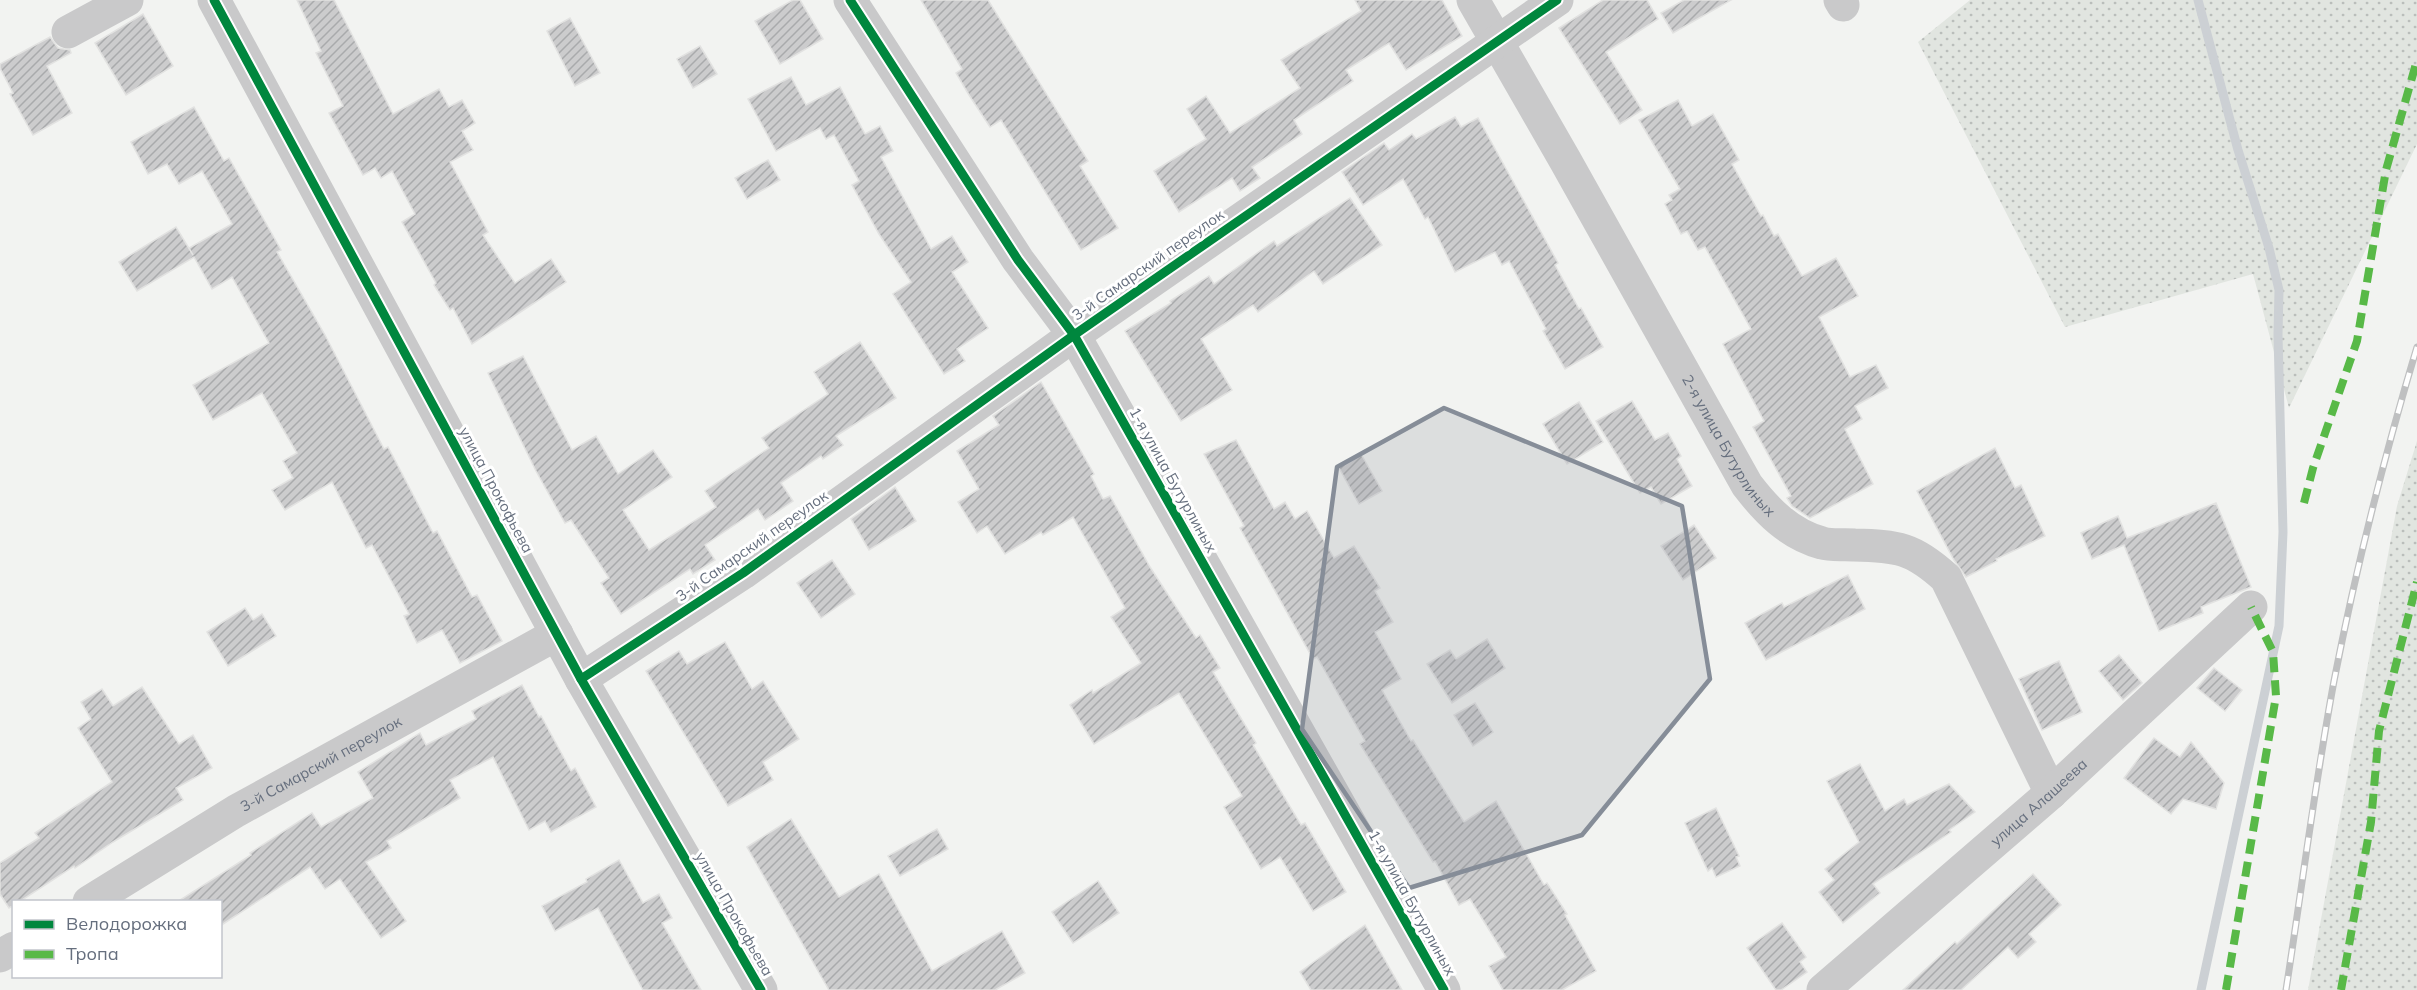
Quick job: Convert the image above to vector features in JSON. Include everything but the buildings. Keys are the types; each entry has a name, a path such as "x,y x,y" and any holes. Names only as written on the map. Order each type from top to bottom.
{"street":[{"path":"68,32 127,0"},
{"name":"улица Прокофьева","path":"214,0 581,679 761,990"},
{"name":"1-я улица Бутурлиных","path":"850,0 1018,260 1074,335 1444,990"},
{"name":"2-я улица Бутурлиных","path":"1473,0 1747,485 1767,510 1792,531 1823,544 1882,546 1908,550 1926,560 1946,578 2051,793"},
{"name":"3-й Самарский переулок","path":"581,679 743,573 1074,335 1557,0"},
{"name":"улица Алашеева","path":"1823,990 2051,793 2251,607"},
{"name":"3-й Самарский переулок","path":"92,900 236,811 557,634"}],"highlighted area":[{"path":"1444,408 1682,506 1710,679 1582,835 1409,888 1302,729 1337,467"}],"shaded area":[{"path":"1970,0 2417,0 2417,144 2289,408 2253,274 2065,327 1918,42"},
{"path":"2417,441 2417,990 2308,990 2397,506"}],"waterway":[{"path":"2198,0 2238,150 2269,248 2279,290 2283,532 2279,626 2201,990"}],"railway":[{"path":"2286,990 2334,681 2371,513 2417,347"}],"marked path":[{"path":"2304,503 2313,468 2357,341 2386,170 2417,60"},
{"path":"2341,990 2371,822 2379,731 2417,582"},
{"path":"2226,990 2276,696 2273,652 2251,607"}],"cycle path":[{"path":"214,0 581,679 761,990"},
{"path":"850,0 1018,260 1074,335 1444,990"},
{"path":"581,679 743,573 1074,335 1557,0"}]}
